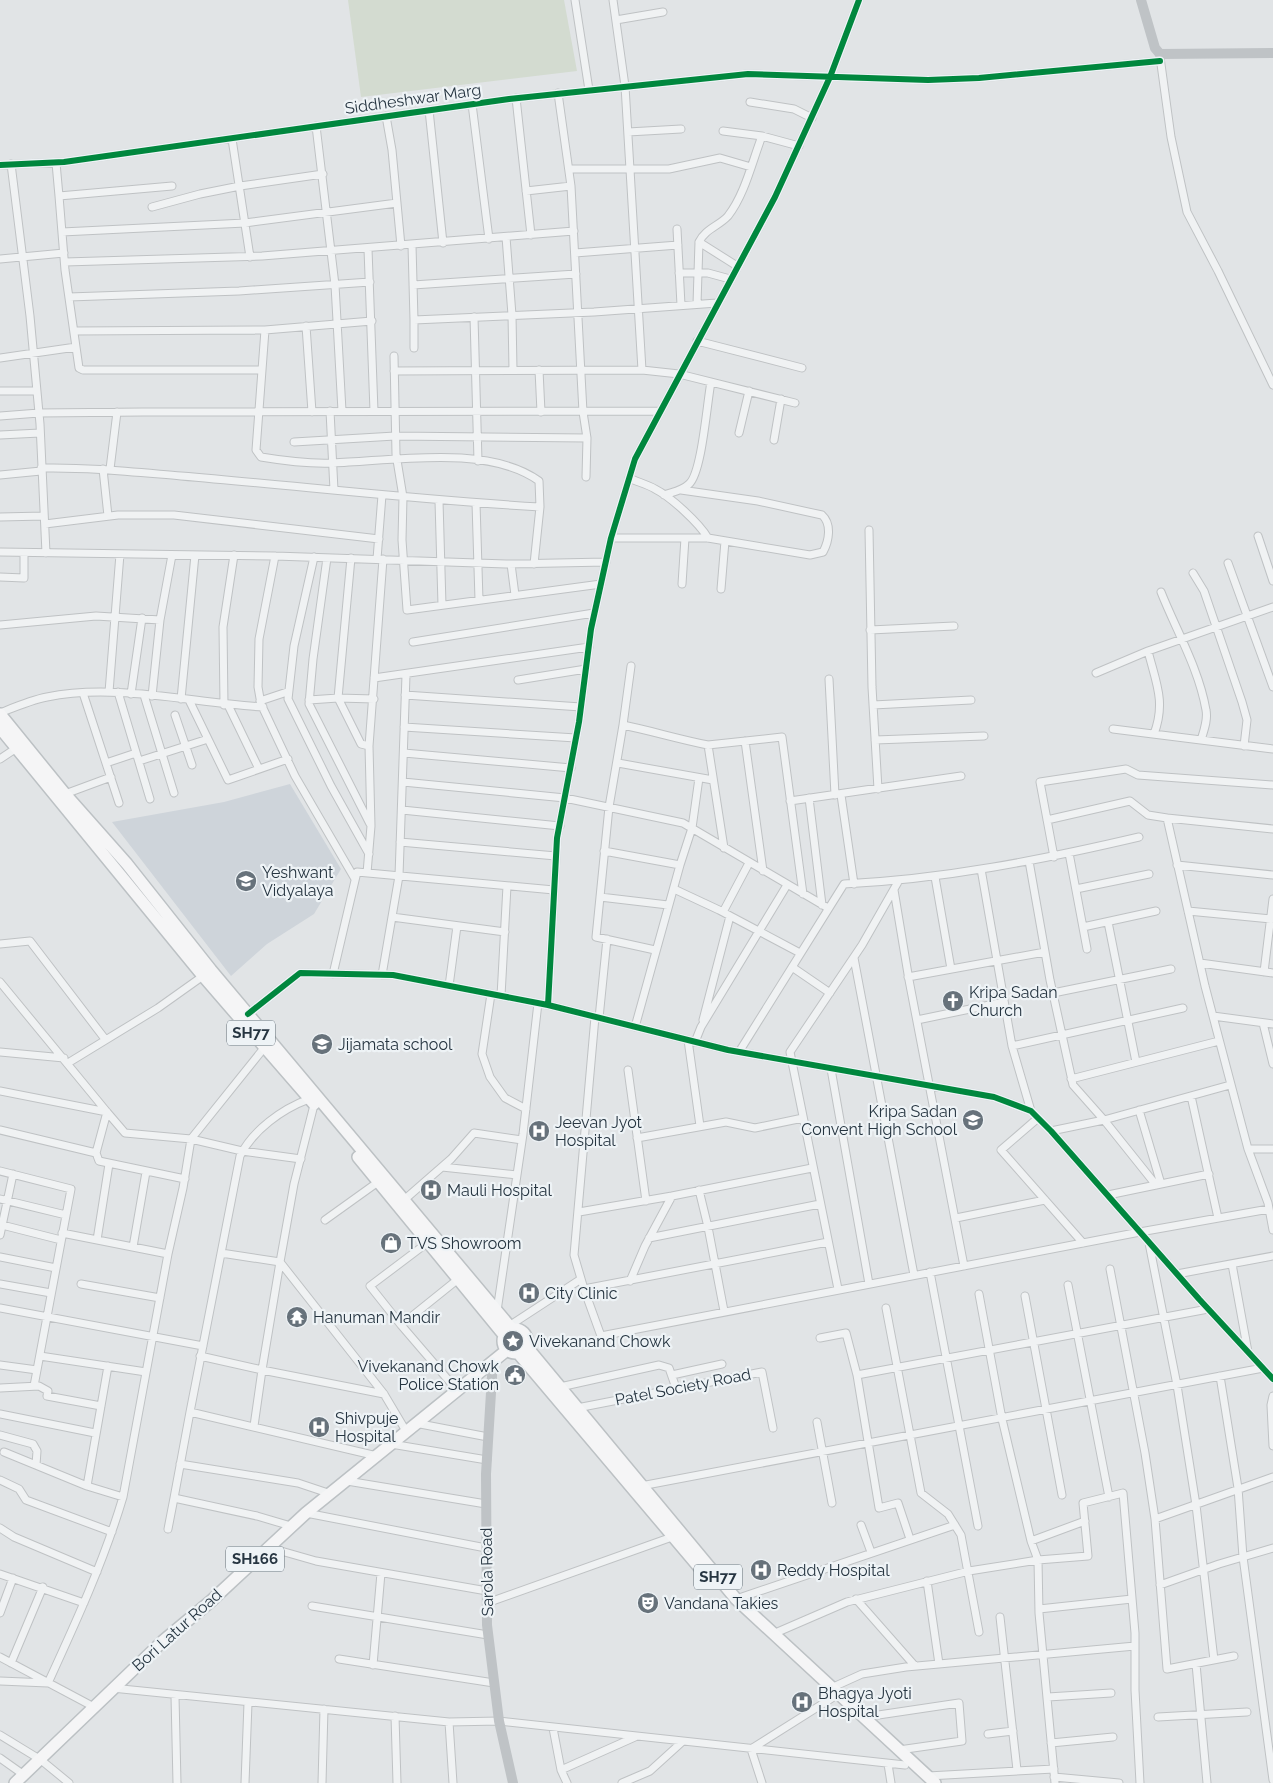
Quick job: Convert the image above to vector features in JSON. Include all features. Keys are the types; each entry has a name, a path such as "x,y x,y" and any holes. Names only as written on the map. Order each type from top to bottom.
{"main road":[{"path":"1140,0 1154,48 1160,57 1273,52"},
{"name":"SH77","path":"0,713 21,745 203,976 312,1102 457,1280 509,1330 519,1329 524,1333 527,1339 517,1349"},
{"name":"SH77","path":"0,728 21,745 127,864 248,1014 497,1311 509,1330"},
{"path":"509,1330 504,1346 517,1349"},
{"name":"SH77","path":"517,1349 560,1386 641,1486 736,1598 905,1765 929,1781"},
{"name":"SH77","path":"517,1349 672,1537 747,1620 832,1693 865,1717 929,1781"},
{"name":"Bori Latur Road","path":"20,1779 94,1708 112,1688 306,1512 347,1481 493,1360 517,1349"},
{"name":"Sarola Road","path":"493,1360 486,1504 488,1635 499,1721 513,1783"}],"street":[{"path":"575,0 590,90"},
{"path":"613,0 625,86 642,370"},
{"path":"548,1005 556,856 560,826 581,707 594,613 611,538 634,459 775,197 830,77 859,0"},
{"path":"616,20 662,12"},
{"path":"1160,57 1170,137 1187,212 1273,385"},
{"name":"Siddheshwar Marg","path":"0,165 56,163 516,98 748,74 928,80 979,78 1160,57"},
{"path":"558,93 572,186 577,312 583,412 587,438 586,476"},
{"path":"516,98 531,235"},
{"path":"750,102 794,109 812,118"},
{"path":"472,104 489,239"},
{"path":"429,110 443,243"},
{"path":"386,116 402,246"},
{"path":"316,126 332,252 342,411"},
{"path":"628,132 681,130"},
{"path":"723,131 762,136 799,146"},
{"path":"697,304 699,242 707,231 727,217 742,190 762,136"},
{"path":"232,139 250,257"},
{"path":"569,169 670,169 720,158 751,167"},
{"path":"56,163 65,262 79,368 83,370 261,370"},
{"path":"11,164 39,413 46,553"},
{"path":"152,207 200,194 240,186 323,174"},
{"path":"59,196 172,186"},
{"path":"526,191 572,186"},
{"path":"62,232 245,223 397,203"},
{"path":"677,229 681,305"},
{"path":"65,262 250,257 332,252 574,231"},
{"path":"506,237 512,316 513,370"},
{"path":"699,242 737,266"},
{"path":"412,245 414,348"},
{"path":"575,253 678,245"},
{"path":"368,249 374,411"},
{"path":"0,259 64,253"},
{"path":"679,273 708,273 730,279"},
{"path":"413,286 576,274"},
{"path":"69,297 239,292 370,282"},
{"path":"414,320 717,303"},
{"path":"474,317 478,461"},
{"path":"74,331 265,330 372,321"},
{"path":"306,326 312,412"},
{"path":"265,330 257,412 256,450 261,457 307,463 396,458 436,458 478,461 513,467 528,473 539,482 540,507 534,564"},
{"path":"697,341 802,368"},
{"path":"0,358 76,347"},
{"path":"394,356 396,458 403,497 402,540 405,560 407,610 601,584"},
{"path":"539,370 541,412"},
{"path":"394,371 642,370 679,374 795,403"},
{"path":"664,495 681,490 693,480 697,470 711,382"},
{"path":"0,391 37,391"},
{"path":"739,433 749,391"},
{"path":"774,440 781,400"},
{"path":"0,416 39,413 117,412 660,411"},
{"path":"108,516 107,469 117,412"},
{"path":"330,412 334,490"},
{"path":"0,435 40,433"},
{"path":"294,442 395,436 587,438"},
{"path":"0,475 41,469 107,469 439,501 540,507"},
{"path":"629,478 664,495 696,524 708,538"},
{"path":"611,538 708,538 815,555 823,552 825,548 829,526 822,515 758,501 681,490"},
{"path":"367,873 370,826 369,746 374,699 382,495"},
{"path":"439,501 442,605"},
{"path":"476,503 479,600"},
{"path":"45,524 108,516 174,515 379,539"},
{"path":"0,517 44,516"},
{"path":"870,530 870,630 878,789"},
{"path":"1258,536 1273,581"},
{"path":"682,584 685,538"},
{"path":"721,589 725,541"},
{"path":"0,552 275,556 511,564 606,562"},
{"path":"0,578 24,578 24,553"},
{"path":"109,692 120,554"},
{"path":"172,555 148,696 174,793"},
{"path":"181,699 195,555"},
{"path":"234,556 223,626 226,705 259,769"},
{"path":"275,556 259,639 258,687 262,704 288,759 355,879"},
{"path":"314,557 300,619 288,699 369,854"},
{"path":"327,558 309,700 337,762 370,826"},
{"path":"351,558 338,698 361,744 369,746"},
{"path":"1228,563 1273,687"},
{"path":"511,564 515,595"},
{"path":"1193,573 1204,591 1247,720 1244,746"},
{"path":"1161,592 1194,670 1206,710 1207,719 1201,740"},
{"path":"1096,673 1180,639 1273,607"},
{"path":"413,642 594,613"},
{"path":"0,626 114,615 160,620"},
{"path":"131,694 142,618"},
{"path":"870,630 954,626"},
{"path":"374,678 406,675 589,647"},
{"path":"1148,651 1161,703 1159,720 1154,734"},
{"path":"631,666 618,763 609,807 596,937 655,950"},
{"path":"518,680 586,669"},
{"path":"382,975 399,876 404,782 406,675"},
{"path":"829,679 838,795 854,884"},
{"path":"0,713 46,697 83,692 118,692 226,705 262,704 288,692"},
{"path":"83,692 119,803"},
{"path":"118,692 150,799"},
{"path":"405,695 581,707"},
{"path":"309,700 338,698 374,699"},
{"path":"189,700 228,780 288,759"},
{"path":"873,705 971,700"},
{"path":"175,715 192,765"},
{"path":"623,725 664,733 670,738 708,745 782,737 803,894"},
{"path":"404,727 576,738"},
{"path":"1113,729 1273,749"},
{"path":"875,740 984,736"},
{"path":"139,761 208,739"},
{"path":"745,741 763,871"},
{"path":"0,759 21,745"},
{"path":"708,745 724,848"},
{"path":"106,764 136,753"},
{"path":"404,753 571,768"},
{"path":"618,763 713,780"},
{"path":"1054,856 1040,782 1126,769 1138,775 1273,785"},
{"path":"790,801 961,776"},
{"path":"65,794 110,777"},
{"path":"635,1027 655,950 692,828 699,778"},
{"path":"404,782 565,798 683,823 825,906"},
{"path":"809,798 825,906"},
{"path":"1047,820 1130,801 1148,815 1273,829"},
{"path":"402,810 560,826"},
{"path":"1167,818 1230,1085 1248,1149 1270,1205 1273,1230"},
{"path":"739,1052 792,967 825,906 844,884 898,882 935,877 1029,862 1139,837"},
{"path":"400,842 556,856"},
{"path":"604,851 680,865"},
{"path":"1069,853 1087,949"},
{"path":"1029,862 1061,1035 1073,1085 1158,1185"},
{"path":"723,912 749,863"},
{"path":"1177,865 1273,875"},
{"path":"981,869 1012,1046 1030,1111"},
{"path":"333,974 357,872 554,890"},
{"path":"1076,889 1149,874"},
{"path":"935,877 951,969"},
{"path":"838,1290 790,1052 854,958 898,882"},
{"path":"700,1126 692,1041 787,885"},
{"path":"501,996 507,886"},
{"path":"674,889 723,912 800,953"},
{"path":"894,890 908,977 964,1266"},
{"path":"600,897 668,905"},
{"path":"1264,972 1273,899"},
{"path":"1083,927 1156,911"},
{"path":"1188,911 1270,919"},
{"path":"702,1027 730,916"},
{"path":"392,917 505,932"},
{"path":"1108,922 1136,1062"},
{"path":"449,986 457,926"},
{"path":"607,940 597,1017 574,1255 584,1290 601,1336 1218,1218 1270,1205"},
{"path":"0,944 30,941 105,1039"},
{"path":"908,977 1045,952"},
{"path":"854,958 914,1275"},
{"path":"1200,963 1273,973"},
{"path":"792,967 830,993"},
{"path":"1053,993 1171,969"},
{"path":"248,1014 300,973 382,975 548,1005 739,1052 994,1097 1030,1111 1051,1131 1208,1309 1273,1379"},
{"path":"0,1052 66,1060 158,1008 203,976"},
{"path":"0,982 125,1133 191,1139 242,1151 301,1159"},
{"path":"491,994 482,1054 490,1077 505,1098 526,1109"},
{"path":"917,1020 1004,1002"},
{"path":"497,1311 522,1140 538,1003"},
{"path":"1012,1046 1183,1008"},
{"path":"1213,1016 1273,1024"},
{"path":"1264,1022 1273,1064"},
{"path":"1072,1079 1219,1041"},
{"path":"48,1683 97,1572 123,1497 152,1336 185,1179 191,1139 264,1048"},
{"path":"831,1069 869,1284"},
{"path":"628,1070 646,1201"},
{"path":"1051,1131 1104,1120 1230,1085"},
{"path":"0,1091 107,1112"},
{"path":"1191,1096 1218,1218"},
{"path":"168,1529 200,1356 242,1151 247,1142 288,1107 312,1102 280,1262 254,1426"},
{"path":"1139,1110 1158,1185"},
{"path":"107,1112 96,1153 99,1161 185,1179"},
{"path":"638,1138 700,1126 733,1122 749,1127 762,1127 803,1118"},
{"path":"1038,1118 1001,1150 1083,1243"},
{"path":"0,1130 96,1153"},
{"path":"404,1200 442,1167 474,1133 522,1140"},
{"path":"1248,1149 1273,1149"},
{"path":"97,1240 109,1164"},
{"path":"442,1167 517,1175"},
{"path":"579,1212 646,1201 812,1168"},
{"path":"0,1171 71,1189 34,1386"},
{"path":"133,1247 146,1172"},
{"path":"0,1235 4,1200 13,1174"},
{"path":"1108,1195 1209,1174"},
{"path":"325,1220 378,1182"},
{"path":"699,1190 724,1311"},
{"path":"630,1280 649,1238 672,1196"},
{"path":"4,1200 66,1215"},
{"path":"956,1218 1045,1200"},
{"path":"649,1238 820,1204"},
{"path":"2,1225 62,1236 97,1240 168,1254"},
{"path":"584,1290 828,1242"},
{"path":"1149,1242 1177,1384 1196,1505 1214,1660"},
{"path":"427,1244 370,1286 400,1325 456,1389"},
{"path":"221,1253 280,1262 410,1427 488,1437"},
{"path":"1177,1274 1273,1256"},
{"path":"0,1257 56,1268"},
{"path":"1232,1264 1248,1352"},
{"path":"1110,1269 1155,1519 1167,1669 1234,1656"},
{"path":"930,1272 978,1526"},
{"path":"509,1330 581,1279"},
{"path":"400,1325 457,1280"},
{"path":"0,1284 51,1293"},
{"path":"81,1284 160,1298"},
{"path":"1068,1285 1092,1401 1109,1497"},
{"path":"979,1294 1002,1419 1031,1541 1038,1560 1039,1608 1054,1777"},
{"path":"1025,1296 1062,1495"},
{"path":"0,1308 203,1346"},
{"path":"886,1308 911,1435 920,1493 948,1514 961,1535 979,1632"},
{"path":"857,1374 1208,1309"},
{"path":"820,1338 846,1333 857,1374 879,1508 898,1503 910,1539"},
{"path":"40,1356 146,1372"},
{"path":"200,1356 384,1394"},
{"path":"672,1375 722,1364"},
{"path":"0,1365 37,1370"},
{"path":"87,1486 108,1366"},
{"path":"560,1386 659,1366 669,1368 676,1388"},
{"path":"641,1486 1263,1368"},
{"name":"Patel Society Road","path":"577,1408 762,1372 772,1428"},
{"path":"1220,1376 1238,1488 1243,1557 1273,1780"},
{"path":"0,1388 39,1386 48,1391 47,1396 101,1406"},
{"path":"1273,1396 1271,1405 1273,1446"},
{"path":"190,1412 377,1456"},
{"path":"0,1414 95,1433"},
{"path":"817,1422 832,1502"},
{"path":"0,1435 33,1444 37,1451 36,1465"},
{"path":"390,1444 487,1460"},
{"path":"4,1452 87,1486 123,1497"},
{"path":"180,1464 298,1483 331,1494"},
{"path":"1155,1519 1273,1477"},
{"path":"0,1480 19,1489 26,1500 112,1532"},
{"path":"347,1481 486,1504"},
{"path":"772,1634 856,1600 927,1580 1038,1560 1088,1556 1083,1503 1123,1493 1135,1646 1135,1690 1140,1783"},
{"path":"174,1498 257,1516 292,1526"},
{"path":"306,1512 486,1548"},
{"path":"1031,1541 1085,1521"},
{"path":"736,1598 955,1524"},
{"path":"860,1525 871,1552"},
{"path":"0,1528 14,1537 97,1572"},
{"path":"487,1603 672,1537"},
{"path":"267,1547 291,1556 487,1591"},
{"path":"1160,1585 1204,1569 1273,1548"},
{"path":"373,1665 382,1573"},
{"path":"0,1574 43,1587 84,1603"},
{"path":"0,1613 13,1578"},
{"path":"927,1580 939,1664"},
{"path":"11,1663 43,1587"},
{"path":"1039,1608 1132,1599"},
{"path":"856,1600 915,1666"},
{"path":"312,1606 488,1635"},
{"path":"1000,1617 1003,1658 1017,1770"},
{"path":"751,1749 862,1674 915,1666 1135,1646"},
{"path":"0,1657 94,1708"},
{"path":"339,1659 494,1683"},
{"path":"1196,1664 1207,1783"},
{"path":"0,1681 48,1683"},
{"path":"112,1688 175,1696 449,1722 499,1721 905,1765"},
{"path":"1048,1697 1111,1693"},
{"path":"175,1696 177,1783"},
{"path":"244,1783 248,1703"},
{"path":"865,1717 959,1703 962,1740 899,1750"},
{"path":"322,1783 324,1709"},
{"path":"1158,1717 1246,1712"},
{"path":"396,1716 397,1783"},
{"path":"449,1722 453,1783"},
{"path":"553,1728 561,1770 567,1783"},
{"path":"988,1734 1013,1731"},
{"path":"0,1735 41,1760 69,1783"},
{"path":"561,1770 635,1737"},
{"path":"1051,1743 1113,1737"},
{"path":"622,1783 650,1771 682,1742"},
{"path":"751,1749 762,1783"},
{"path":"0,1758 20,1779"},
{"path":"888,1764 891,1783"},
{"path":"929,1781 1017,1770 1054,1777 1119,1783"}],"shaded area":[{"path":"348,0 564,0 577,71 361,97"},
{"name":"Yeshwant Vidyalaya","path":"290,784 341,869 314,914 267,944 231,976 112,822 224,802"}],"cycle path":[{"path":"548,1005 557,838 579,722 591,629 611,538 635,459 775,197 830,77 859,0"},
{"path":"0,165 64,162 509,99 748,74 928,80 979,78 1160,61"},
{"path":"248,1014 300,973 393,975 548,1005 728,1050 994,1097 1031,1111 1051,1131 1199,1299 1273,1379"}],"place":[{"name":"Yeshwant Vidyalaya","path":"246,881"},
{"name":"Kripa Sadan Church","path":"953,1001"},
{"name":"Jijamata school","path":"322,1044"},
{"name":"Kripa Sadan Convent High School","path":"973,1120"},
{"name":"Jeevan Jyot Hospital","path":"539,1131"},
{"name":"Mauli Hospital","path":"431,1190"},
{"name":"TVS Showroom","path":"391,1243"},
{"name":"City Clinic","path":"529,1293"},
{"name":"Hanuman Mandir","path":"297,1317"},
{"name":"Vivekanand Chowk","path":"513,1341"},
{"name":"Vivekanand Chowk Police Station","path":"515,1375"},
{"name":"Shivpuje Hospital","path":"319,1427"},
{"name":"Reddy Hospital","path":"761,1570"},
{"name":"Vandana Takies","path":"648,1603"},
{"name":"Bhagya Jyoti Hospital","path":"802,1702"}]}
